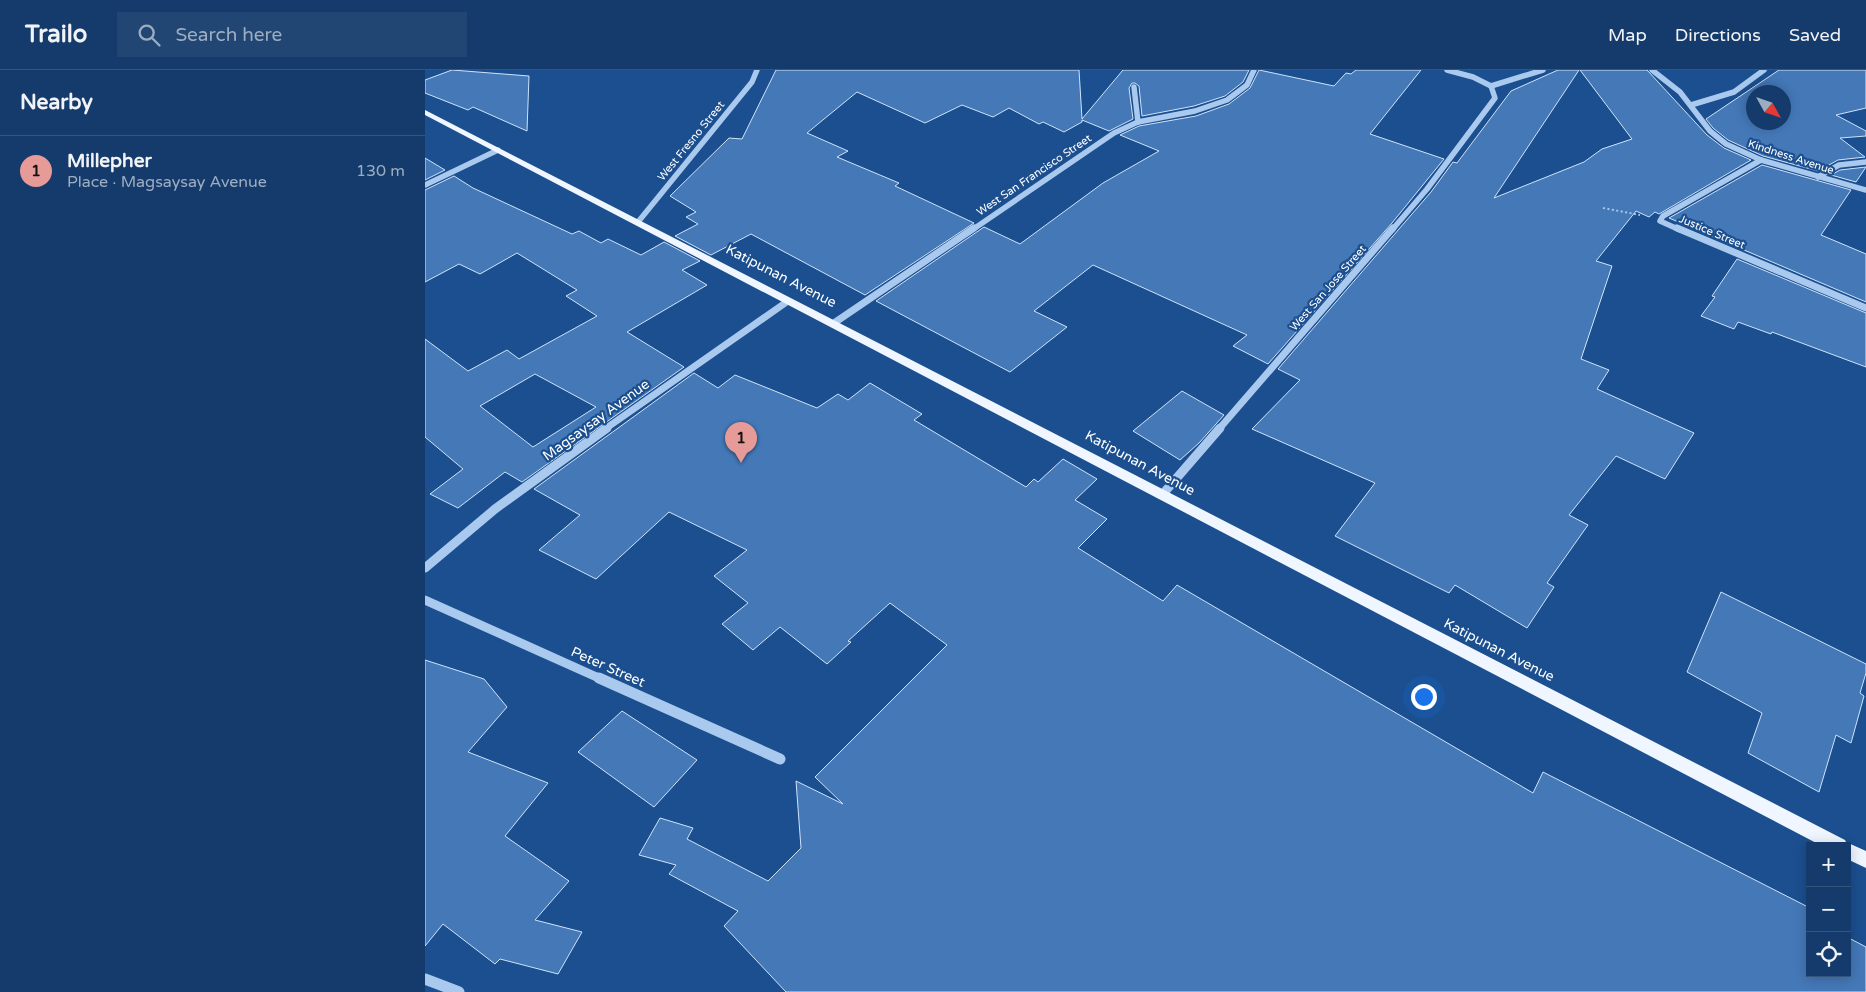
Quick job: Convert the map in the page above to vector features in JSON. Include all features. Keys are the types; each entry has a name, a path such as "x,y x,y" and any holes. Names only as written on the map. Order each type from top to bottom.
{"main road":[{"name":"Katipunan Avenue","path":"425,112 1831,842"},
{"path":"1851,852 1866,860"}],"street":[{"name":"West Fresno Street","path":"638,222 752,82 757,70"},
{"name":"West San Francisco Street","path":"833,323 1114,132 1138,122 1195,111 1227,100 1247,85 1254,70"},
{"path":"1447,70 1473,77 1491,86 1543,70"},
{"name":"Kindness Avenue","path":"1652,70 1680,92 1717,138 1761,160 1866,190"},
{"path":"1691,105 1734,92 1764,70"},
{"name":"West San Jose Street","path":"1162,495 1427,189 1495,98 1491,86"},
{"path":"1134,88 1138,122"},
{"path":"425,185 498,150"},
{"name":"Justice Street","path":"1660,220 1761,160"},
{"path":"1818,177 1839,165 1866,162"},
{"name":"Justice Street","path":"1660,220 1866,308"},
{"name":"Magsaysay Avenue","path":"425,568 495,509 575,450 788,301"},
{"name":"Peter Street","path":"425,600 780,759"},
{"path":"425,979 459,992"}],"path":[{"path":"1603,208 1660,220"}],"building":[{"path":"452,70 529,76 527,131 473,107 468,110 425,93 425,80"},
{"path":"776,70 1079,70 1082,119 1123,70 1249,70 1243,82 1225,96 1194,106 1142,116 1139,86 1132,83 1129,88 1133,119 1109,131 1082,120 1082,122 1064,132 1043,122 1039,124 1009,108 993,117 962,105 925,123 857,92 807,133 848,151 837,157 899,183 895,186 974,223 865,295 751,234 711,255 675,236 698,224 686,217 696,212 670,196 729,138 742,139"},
{"path":"1259,70 1334,86 1346,73 1351,74 1356,70 1421,70 1370,134 1444,159 1392,223 1268,364 1233,346 1247,335 1093,265 1034,311 1067,327 1010,372 876,301 984,227 1020,244 1103,183 1159,151 1120,135 1139,126 1196,116 1229,104 1250,88"},
{"path":"1558,70 1579,70 1494,198 1584,162 1602,149 1632,139 1580,70 1647,70 1707,135 1724,148 1751,160 1659,214 1655,212 1649,217 1636,211 1596,261 1612,266 1581,359 1609,370 1597,389 1694,433 1665,479 1616,456 1569,515 1588,525 1547,583 1554,587 1527,628 1455,585 1449,593 1335,536 1375,483 1252,429 1300,380 1278,369 1431,192 1453,162 1457,163 1511,91"},
{"path":"1779,70 1866,70 1866,108 1836,115 1866,131 1866,136 1840,138 1865,157 1838,160 1818,171 1763,156 1728,140 1713,128 1706,119 1746,92 1746,130 1791,130 1791,85 1757,85"},
{"path":"425,158 445,170 425,180"},
{"path":"1762,165 1851,190 1821,235 1866,254 1866,302 1669,218"},
{"path":"1866,167 1856,182 1831,175 1840,170"},
{"path":"454,176 473,188 572,234 579,231 601,243 608,239 641,255 664,242 700,261 682,270 707,285 627,332 684,367 522,482 505,472 458,508 430,494 463,469 425,437 425,339 468,371 507,350 519,359 597,316 566,296 577,290 517,253 480,274 459,264 425,282 425,190","holes":["535,374 596,407 533,447 480,406"]},
{"path":"1737,259 1866,313 1866,367 1772,332 1771,334 1738,322 1734,329 1701,316 1715,297 1712,296"},
{"path":"694,373 718,388 735,375 817,408 838,394 848,400 870,383 922,414 914,420 1026,487 1034,479 1038,482 1063,459 1097,479 1075,500 1107,519 1078,548 1163,601 1177,585 1533,793 1543,772 1806,906 1806,977 1851,977 1851,939 1866,947 1866,992 786,992 724,926 738,911 669,874 676,865 639,855 660,818 693,828 687,839 768,881 801,848 796,781 843,804 815,777 947,645 890,603 848,641 851,642 827,664 780,627 753,650 722,624 748,603 714,576 747,550 669,512 596,579 539,550 580,515 534,489"},
{"path":"1182,391 1224,415 1199,443 1180,460 1133,431"},
{"path":"1721,592 1866,664 1866,673 1860,693 1864,696 1851,743 1836,735 1819,792 1748,753 1762,713 1687,672"},
{"path":"425,660 484,679 507,707 468,752 548,783 505,836 569,881 535,920 582,932 558,974 500,959 495,964 443,924 425,946"},
{"path":"622,711 697,760 654,807 578,752"}],"place":[{"name":"Millepher","path":"741,463"}]}
